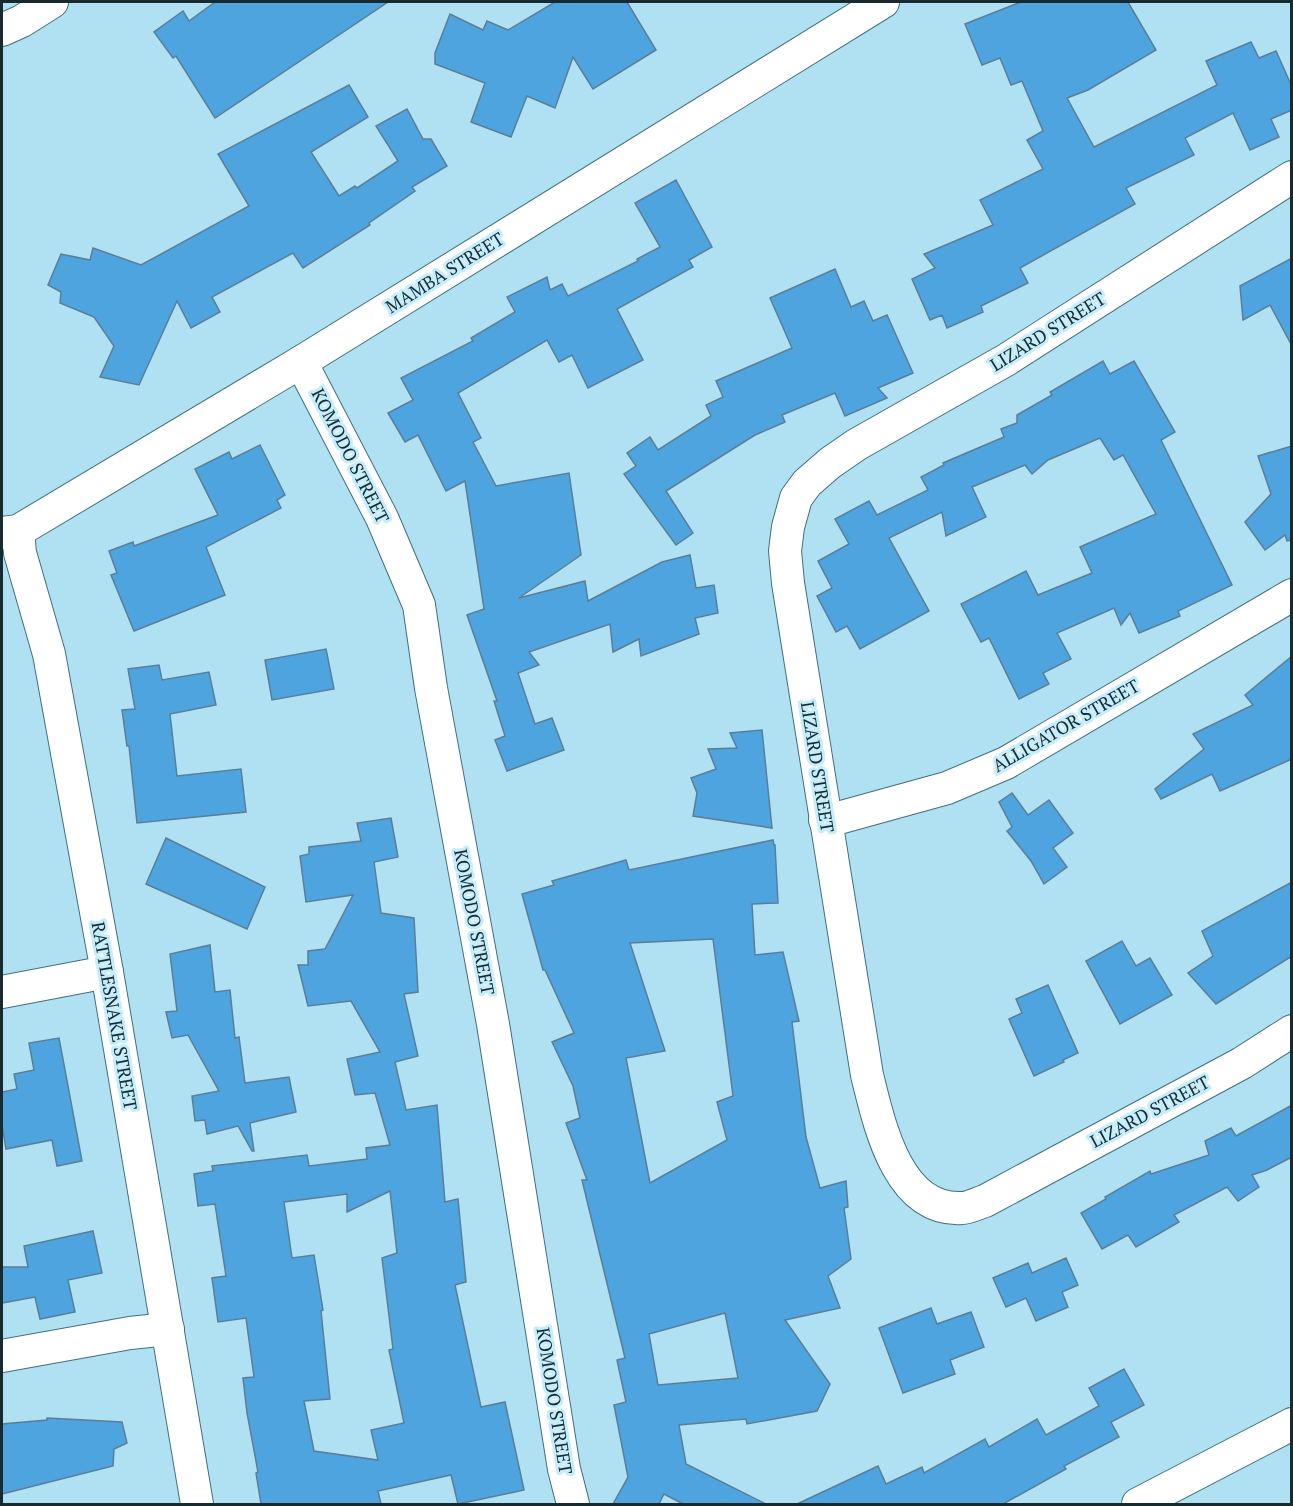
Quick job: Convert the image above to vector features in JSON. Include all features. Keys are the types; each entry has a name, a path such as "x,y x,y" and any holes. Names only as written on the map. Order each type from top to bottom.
{"street":[{"path":"2,30 22,21 52,2"},
{"name":"MAMBA STREET","path":"10,532 301,362 883,2"},
{"name":"LIZARD STREET","path":"1292,177 1006,360 830,463 807,483 796,498 788,526 785,551 825,820 867,1075 892,1157 904,1177 926,1200 939,1205 964,1208 984,1200 1242,1063 1292,1031"},
{"name":"KOMODO STREET","path":"301,362 382,518 419,605 431,688 493,1023 564,1469 573,1504"},
{"name":"RATTLESNAKE STREET","path":"10,532 20,553 49,654 107,972 197,1504"},
{"name":"ALLIGATOR STREET","path":"825,820 947,788 1006,763 1292,595"},
{"path":"2,992 107,972"},
{"path":"2,1356 130,1333 168,1329"},
{"path":"1138,1504 1292,1424"}],"building":[{"path":"215,2 388,2 215,118 176,56 173,58 154,32 183,11 189,21"},
{"path":"555,2 627,2 656,50 593,89 573,57 555,108 527,96 511,137 471,122 485,83 435,64 435,53 450,14 483,30 487,21 508,30"},
{"path":"1021,2 1128,2 1156,50 1088,90 1067,98 1094,147 1217,85 1206,61 1251,42 1259,58 1276,51 1292,87 1292,110 1271,119 1279,137 1250,150 1233,113 1185,138 1194,155 1126,188 1135,204 1020,268 1028,283 981,306 983,312 947,328 942,315 930,320 912,279 935,268 924,254 993,225 980,200 1043,169 1027,140 1043,131 1022,81 1011,85 1000,58 982,65 965,24"},
{"path":"349,85 368,117 311,152 339,196 355,186 357,188 398,161 376,126 407,109 423,139 431,139 447,166 412,187 415,191 369,223 370,225 303,268 293,253 212,297 220,312 191,328 177,301 139,385 100,377 114,346 94,317 60,303 61,292 48,285 61,254 90,260 93,248 141,265 249,206 218,154"},
{"path":"676,180 712,247 689,260 693,267 617,309 643,360 588,388 572,355 559,362 547,340 458,393 481,438 473,442 496,486 569,473 581,555 519,598 585,581 588,601 662,562 690,555 696,588 714,585 718,613 695,618 699,634 641,656 639,639 613,652 610,624 529,652 539,665 518,673 535,724 552,718 564,750 507,771 495,740 505,736 494,701 497,701 467,615 484,609 465,481 446,491 418,435 405,442 388,413 413,400 401,378 473,341 471,338 515,312 507,297 547,277 550,290 562,284 568,296 638,261 637,259 660,247 635,203"},
{"path":"1292,258 1292,346 1270,305 1243,320 1240,286"},
{"path":"835,269 851,307 864,301 873,321 887,315 913,373 878,388 887,398 845,416 835,393 782,415 785,422 755,435 666,491 693,533 676,545 624,474 636,466 627,453 650,437 658,450 711,416 706,405 723,397 716,381 792,348 770,298"},
{"path":"1103,361 1110,374 1134,361 1175,432 1161,440 1232,585 1178,611 1180,616 1139,633 1130,613 1121,625 1114,608 1057,633 1071,659 1043,673 1049,684 1019,699 989,638 981,642 961,604 1026,571 1038,595 1092,573 1080,547 1156,514 1123,455 1114,460 1100,438 1048,460 1032,474 1025,465 972,487 986,517 946,536 942,512 889,538 929,611 860,649 847,626 836,632 817,596 832,588 818,561 849,544 835,519 869,501 877,515 928,490 921,477 944,465 943,463 1004,437 1001,429 1017,423 1017,415 1052,395 1050,392"},
{"path":"260,445 285,495 277,500 281,508 206,547 225,595 134,631 111,575 117,573 109,551 133,542 134,546 218,515 195,469 229,452 232,459"},
{"path":"1292,446 1292,540 1287,541 1285,535 1265,550 1245,522 1271,494 1258,456"},
{"path":"326,649 334,689 272,700 265,660"},
{"path":"1292,656 1292,759 1220,791 1212,774 1161,799 1155,789 1204,749 1193,734 1253,705 1245,695"},
{"path":"159,665 162,680 209,672 216,705 170,714 177,776 241,769 246,812 137,823 129,746 127,746 122,710 135,709 128,669"},
{"path":"762,730 772,828 693,816 697,793 691,778 716,769 708,749 737,748 730,733"},
{"path":"1012,793 1028,815 1049,800 1073,833 1053,848 1067,867 1044,884 1031,861 1007,831 1012,827 999,802"},
{"path":"391,818 398,857 374,862 381,913 414,918 418,992 404,994 418,1056 395,1062 406,1110 437,1105 445,1202 458,1199 466,1282 455,1285 481,1407 505,1402 524,1490 458,1504 451,1475 378,1491 381,1504 261,1504 243,1378 254,1377 246,1318 218,1322 212,1278 226,1276 215,1204 198,1206 194,1174 213,1171 212,1166 307,1155 309,1166 367,1159 366,1148 390,1145 375,1093 355,1095 347,1059 380,1052 351,1001 308,1006 298,965 308,965 308,951 325,949 353,895 306,902 300,856 309,854 309,847 361,841 357,823","holes":["390,1191 397,1253 382,1258 393,1349 389,1350 404,1423 371,1430 378,1460 314,1451 304,1401 330,1399 321,1311 323,1310 314,1255 292,1258 284,1202 347,1194 347,1212"]},
{"path":"166,838 265,887 247,929 146,884"},
{"path":"773,840 775,845 778,903 752,904 755,955 783,952 799,1021 792,1022 806,1137 820,1188 846,1181 848,1207 844,1208 851,1259 828,1276 840,1308 785,1320 830,1384 817,1411 747,1424 746,1419 679,1425 686,1464 766,1504 683,1504 664,1494 659,1504 613,1504 628,1477 614,1405 626,1402 617,1360 625,1358 582,1180 587,1180 566,1123 580,1118 573,1086 552,1042 574,1033 543,970 522,894 554,885 552,881 626,860 629,870","holes":["713,939 733,1096 717,1102 727,1140 650,1183 626,1058 665,1051 630,943","725,1313 738,1378 658,1385 649,1334"]},
{"path":"1292,882 1292,956 1216,1004 1188,973 1213,956 1202,931"},
{"path":"1122,941 1136,966 1150,958 1172,995 1120,1024 1086,961"},
{"path":"210,945 215,992 230,990 235,1038 239,1037 245,1083 289,1077 296,1112 250,1123 254,1151 238,1126 207,1134 205,1120 195,1121 192,1096 219,1091 188,1035 172,1038 166,1012 177,1011 170,954"},
{"path":"1048,985 1078,1053 1034,1076 1009,1019 1022,1013 1016,999"},
{"path":"59,1038 82,1161 57,1166 52,1140 6,1149 2,1125 2,1092 17,1089 14,1074 34,1070 29,1043"},
{"path":"1292,1105 1292,1157 1252,1175 1259,1187 1238,1201 1227,1187 1174,1215 1179,1222 1136,1247 1128,1235 1102,1249 1081,1213 1150,1171 1151,1174 1209,1155 1205,1141 1231,1128 1236,1136"},
{"path":"93,1231 102,1273 68,1280 75,1312 40,1319 35,1297 2,1303 2,1267 28,1267 24,1246"},
{"path":"1066,1258 1078,1285 1062,1292 1068,1307 1036,1321 1026,1298 1006,1307 993,1278 1028,1263 1032,1273"},
{"path":"931,1308 937,1324 971,1312 984,1347 950,1360 955,1374 903,1393 879,1328"},
{"path":"1124,1369 1144,1405 1111,1422 1119,1437 1064,1466 1066,1469 1003,1504 797,1504 878,1466 886,1484 922,1467 924,1473 985,1439 989,1447 1037,1419 1046,1435 1099,1406 1089,1388"},
{"path":"47,1418 122,1422 127,1443 114,1449 113,1466 2,1494 2,1424 47,1420"}]}
